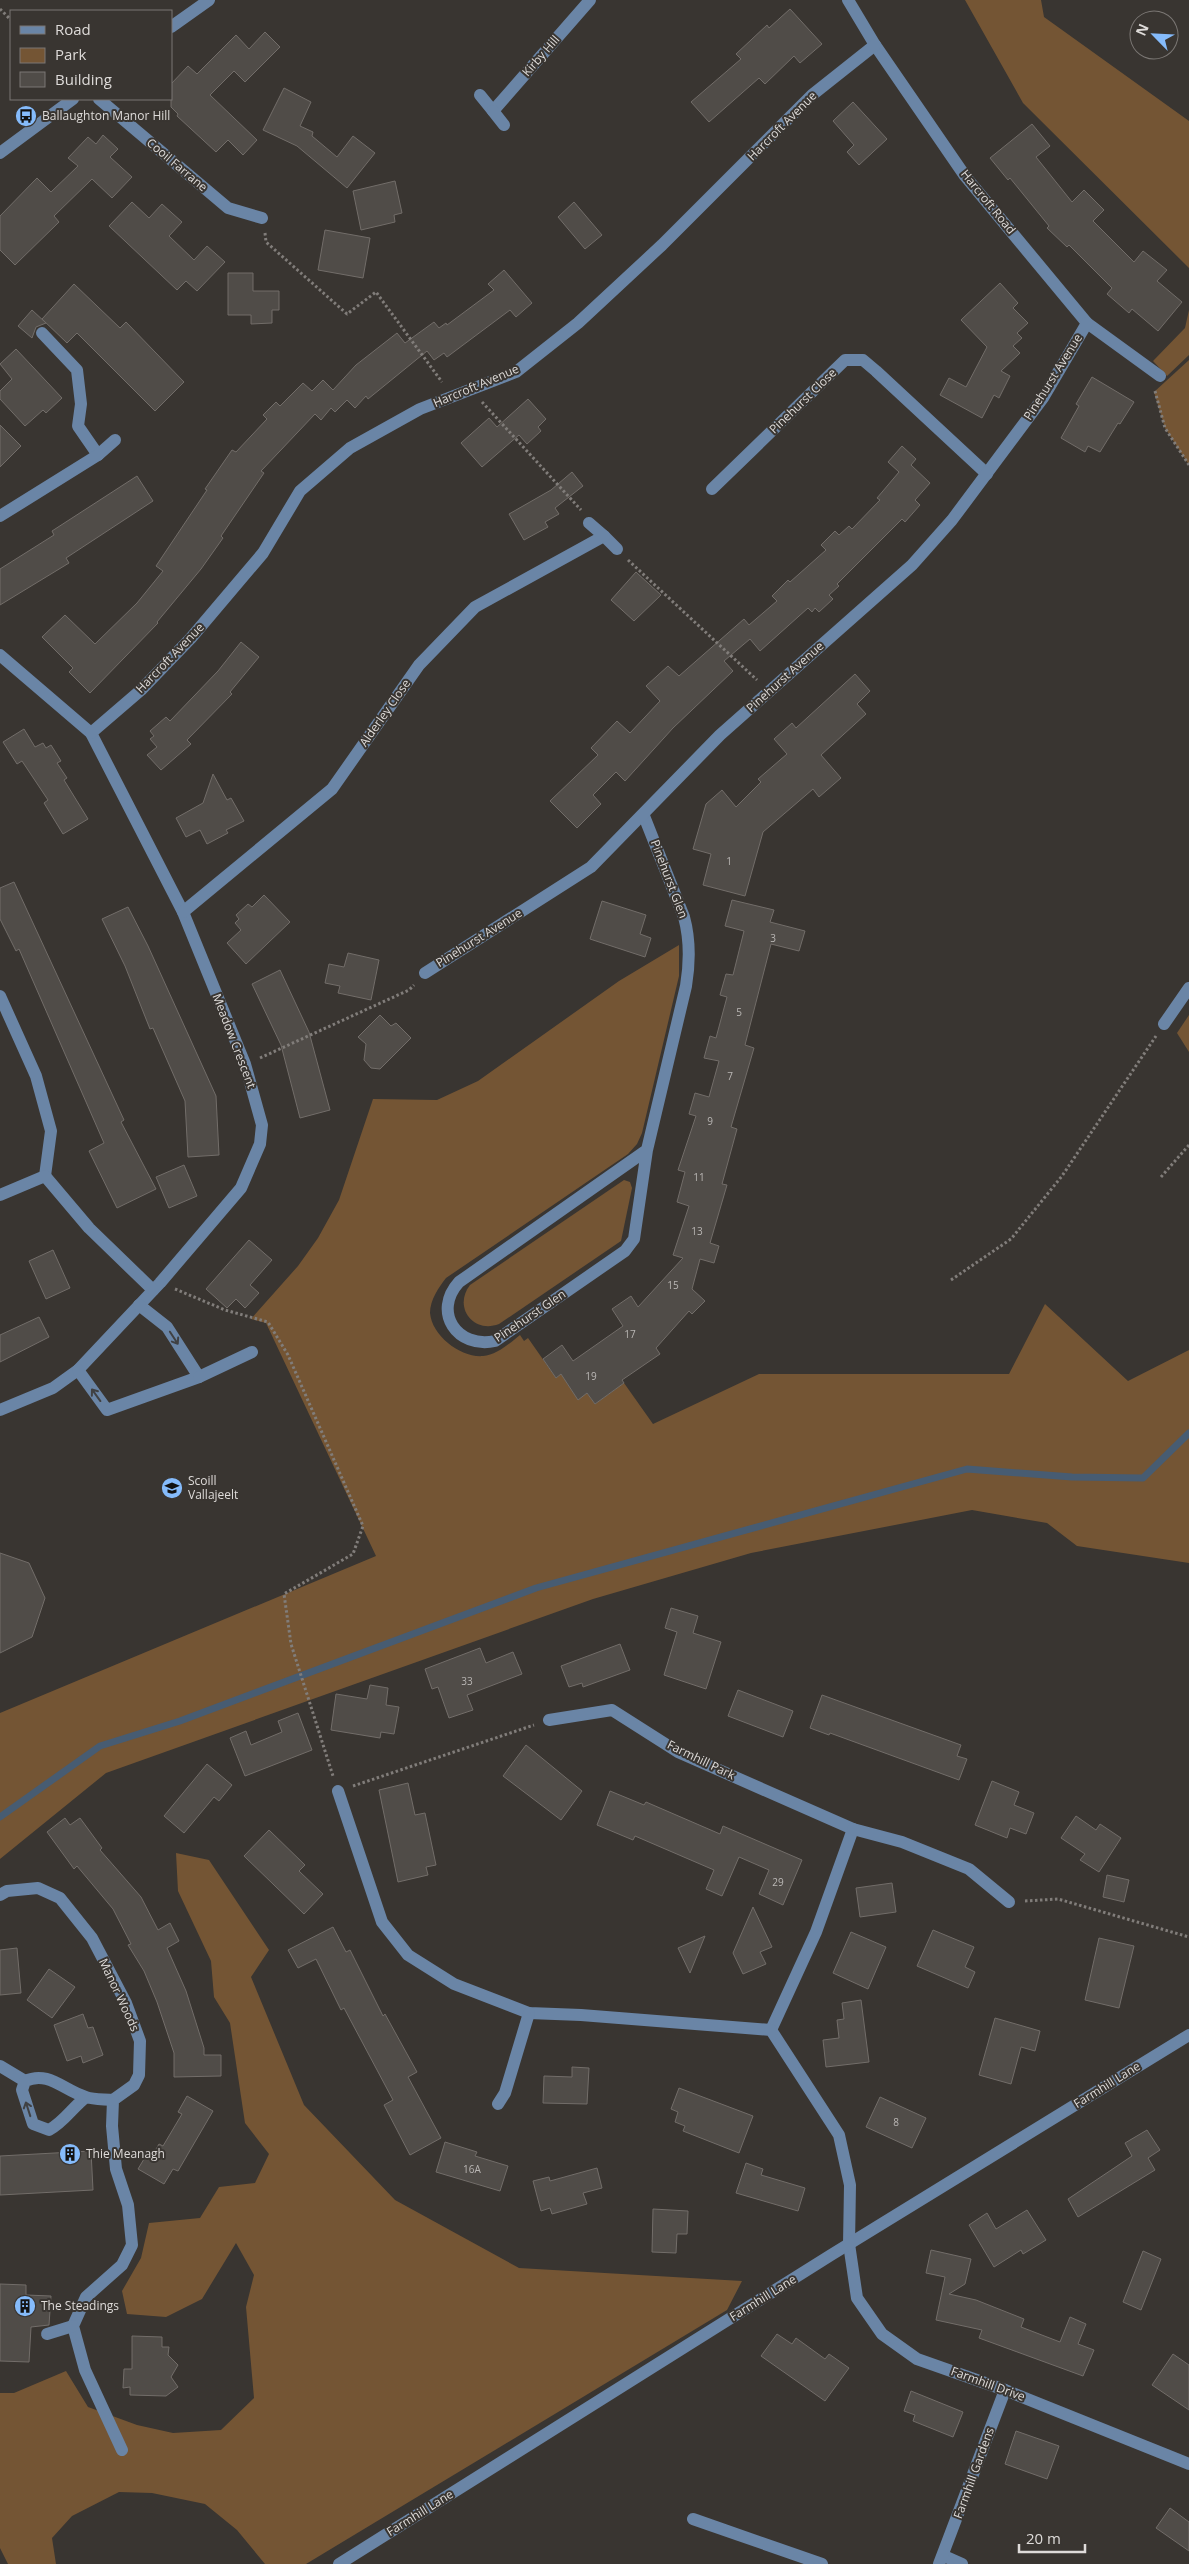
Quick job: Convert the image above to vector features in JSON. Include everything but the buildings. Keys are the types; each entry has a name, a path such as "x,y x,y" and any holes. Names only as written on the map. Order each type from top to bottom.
{"street":[{"path":"172,26 209,0"},
{"name":"Kirby Hill","path":"493,111 590,0"},
{"name":"Harcroft Road","path":"848,0 875,45 966,176 1087,323 1160,376"},
{"name":"Harcroft Avenue","path":"91,733 141,690 191,638 263,553 300,491 350,448 420,408 516,372 578,323 662,245 812,95 875,45"},
{"path":"480,95 504,125"},
{"path":"0,154 72,100"},
{"name":"Cooil Farrane","path":"100,100 228,208 262,218"},
{"name":"Pinehurst Avenue","path":"425,973 575,878 610,850 704,751 768,691 912,565 952,520 1043,398 1087,323"},
{"path":"42,332 77,370 81,404 78,426 98,455"},
{"name":"Pinehurst Close","path":"712,489 845,360 863,360 987,474"},
{"path":"0,516 98,455 115,440"},
{"path":"589,523 616,549"},
{"name":"Alderley Close","path":"183,912 332,789 419,665 475,607 604,536"},
{"name":"Meadow Crescent","path":"0,1410 52,1388 78,1370 156,1287 241,1188 260,1144 262,1124 245,1064 183,912 91,733 1,657"},
{"name":"Pinehurst Glen","path":"644,816 684,917 688,932 689,961 686,986 647,1150 634,1238 626,1252 495,1341 477,1343 462,1336 453,1327 448,1305 454,1288 459,1282 647,1150"},
{"path":"1164,1024 1189,988"},
{"path":"0,996 36,1076 51,1131 45,1176 89,1228 156,1287"},
{"path":"0,1195 45,1176"},
{"path":"139,1305 167,1327 199,1377"},
{"path":"78,1370 107,1410 199,1377 252,1352"},
{"name":"Farmhill Park","path":"549,1720 612,1710 678,1752 853,1829 902,1842 969,1869 1009,1902"},
{"path":"338,1791 382,1922 408,1954 454,1984 529,2014 581,2015 771,2030"},
{"path":"771,2030 816,1932 853,1829"},
{"name":"Manor Woods","path":"0,1895 7,1891 38,1888 60,1898 92,1938 126,2004 140,2041 139,2074 137,2080 134,2085 113,2100"},
{"path":"498,2104 505,2093 529,2014"},
{"path":"771,2030 839,2135 850,2185 849,2244"},
{"name":"Farmhill Lane","path":"339,2564 849,2244 1189,2035"},
{"path":"0,2066 25,2081"},
{"path":"86,2097 75,2106 62,2123 49,2130 41,2129 33,2124 22,2090 25,2081 35,2076 43,2077 86,2097 113,2100 112,2126 116,2169 128,2205 132,2245 122,2265 86,2297 73,2326 84,2370 122,2450"},
{"name":"Farmhill Drive","path":"849,2244 857,2298 882,2334 917,2359 1005,2390 1189,2464"},
{"path":"47,2334 73,2326"},
{"name":"Farmhill Gardens","path":"962,2564 941,2560 1005,2390"},
{"path":"692,2519 822,2564"}],"path":[{"path":"0,10 10,19"},
{"path":"262,218 266,242 346,314 376,292 452,396"},
{"path":"1160,376 1154,392 1165,428 1189,465"},
{"path":"470,390 576,503 589,523"},
{"path":"616,549 768,691"},
{"path":"245,1064 409,990 425,973"},
{"path":"951,1280 1012,1239 1062,1176 1164,1024"},
{"path":"1161,1177 1189,1145"},
{"path":"156,1287 224,1310 268,1322 288,1355 363,1526 353,1554 284,1594 291,1644 338,1791 549,1720"},
{"path":"1009,1902 1058,1899 1189,1937"}],"green space":[{"path":"965,0 1041,0 1044,17 1189,121 1189,268 1023,103"},
{"path":"1189,310 1189,355 1167,376 1153,361 1185,328"},
{"path":"1189,360 1189,465 1165,428 1154,392"},
{"path":"679,945 679,976 642,1133 637,1144 628,1154 446,1278 433,1299 430,1308 432,1322 436,1330 449,1344 474,1356 488,1355 498,1351 520,1335 524,1341 528,1338 556,1378 561,1374 578,1399 587,1393 595,1404 624,1383 653,1424 759,1374 1009,1374 1045,1304 1128,1381 1189,1350 1189,1563 1077,1546 1047,1523 972,1510 751,1553 593,1599 106,1773 0,1859 0,1713 376,1556 266,1323 251,1319 298,1266 318,1238 339,1200 373,1099 437,1100 478,1081 619,981"},
{"path":"1189,1015 1189,1052 1177,1033"},
{"path":"624,1180 630,1182 632,1188 621,1241 499,1324 481,1325 474,1322 468,1316 464,1302 465,1293 470,1285"},
{"path":"176,1853 209,1860 269,1950 251,1977 304,2105 395,2200 519,2268 742,2281 727,2310 306,2564 265,2564 237,2530 205,2504 152,2493 119,2492 72,2516 52,2538 56,2564 8,2564 0,2548 0,2393 14,2393 66,2371 88,2407 137,2425 173,2433 221,2430 254,2398 246,2307 254,2275 236,2243 202,2299 166,2317 127,2314 122,2291 141,2258 149,2223 200,2218 219,2187 255,2183 269,2154 245,2123 230,2023 214,1997 211,1961 178,1891"}],"waterway":[{"path":"0,1817 100,1746 180,1721 536,1588 967,1469 1072,1477 1143,1478 1189,1433"}],"place":[{"name":"Ballaughton Manor Hill","path":"26,116"},
{"name":"Scoill Vallajeelt","path":"172,1488"},
{"name":"Thie Meanagh","path":"70,2154"},
{"name":"The Steadings","path":"25,2306"}]}
